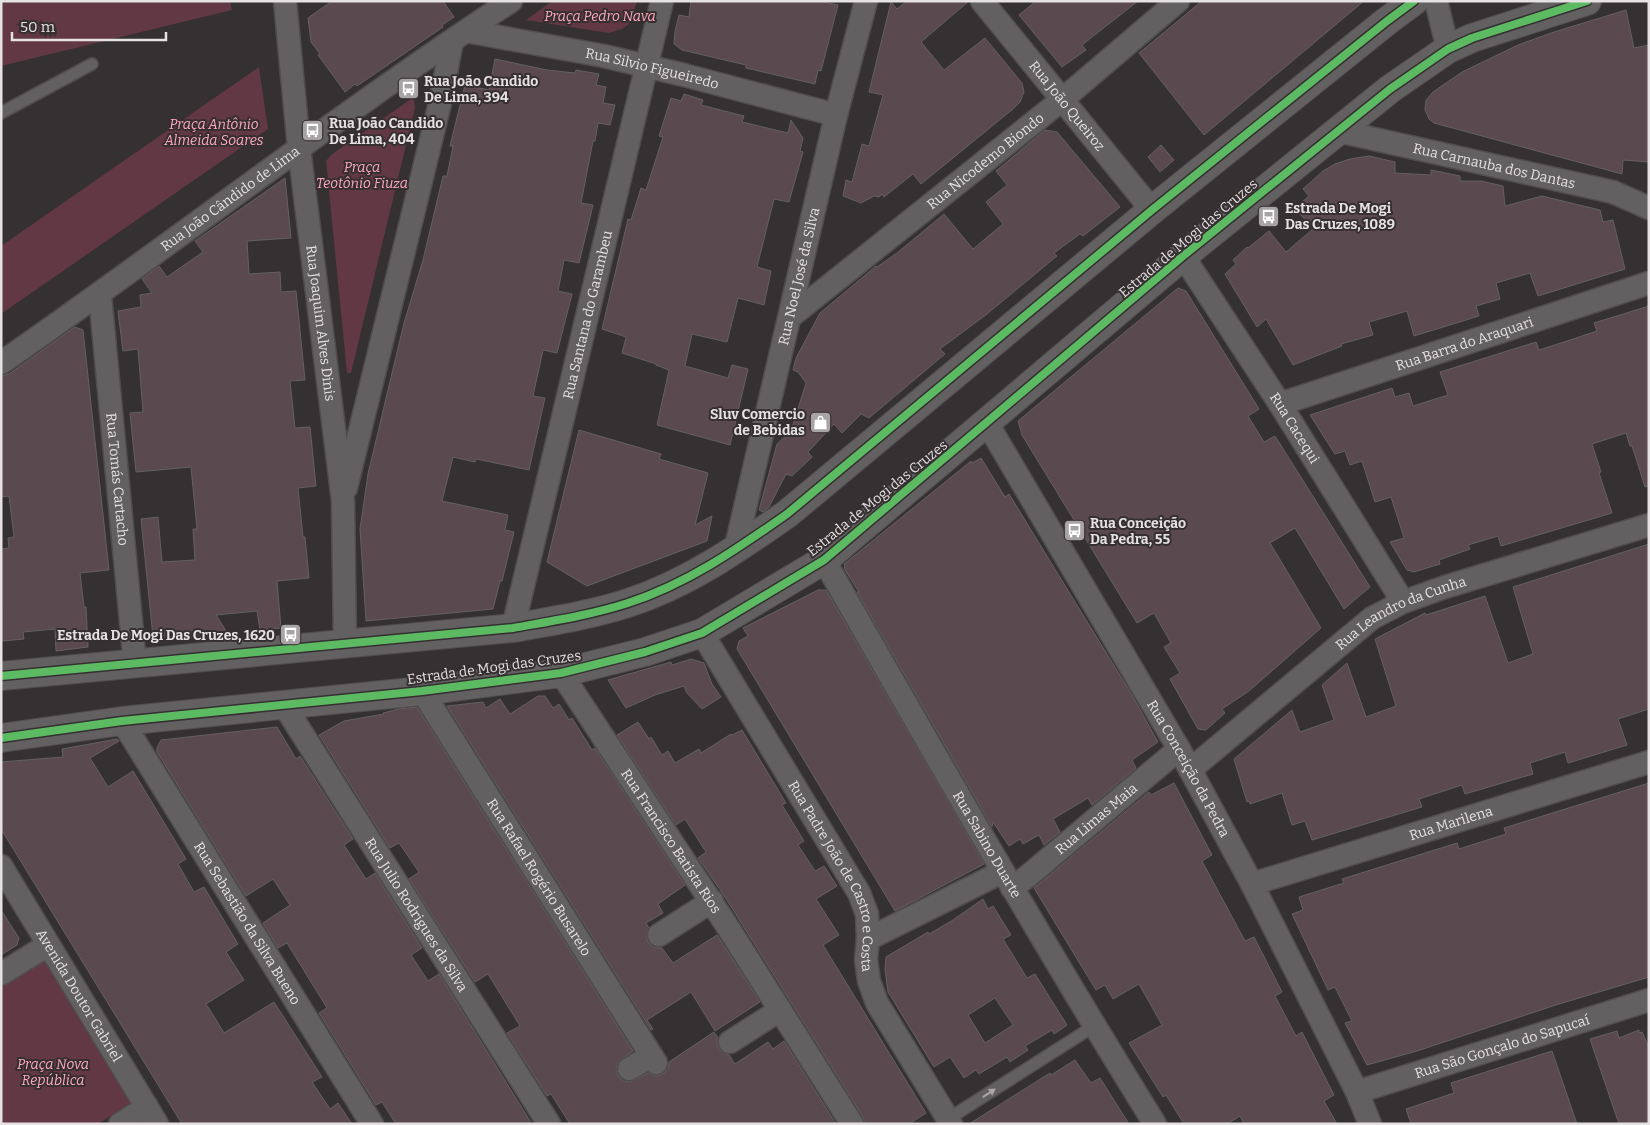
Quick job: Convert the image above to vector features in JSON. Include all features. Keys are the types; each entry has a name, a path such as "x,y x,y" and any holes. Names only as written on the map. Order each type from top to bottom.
{"main road":[{"path":"1,676 513,628 574,618 629,603 684,580 735,551 787,514 1152,210 1386,21 1414,1"},
{"name":"Estrada de Mogi das Cruzes","path":"1,738 122,721 422,691 561,673 645,652 702,633 824,560 1183,256 1390,89 1448,49 1494,30 1587,1"}],"street":[{"name":"Rua Joaquim Alves Dinis","path":"284,1 299,148 343,501 345,644"},
{"name":"Rua João Cândido de Lima","path":"1,363 100,295 299,148 511,1"},
{"name":"Rua Santana do Garambeu","path":"513,628 662,1"},
{"name":"Rua Noel José da Silva","path":"735,551 836,115 866,1"},
{"name":"Rua João Queiroz","path":"982,1 1152,210"},
{"name":"Rua Nicodemo Biondo","path":"790,317 1062,99 1178,1"},
{"path":"1436,1 1448,49"},
{"name":"Rua Silvio Figueiredo","path":"459,36 604,56 836,115"},
{"path":"343,501 440,103 459,36"},
{"name":"Rua Carnauba dos Dantas","path":"1338,131 1612,192 1649,208"},
{"name":"Rua Cacequi","path":"1183,256 1280,404 1403,602"},
{"name":"Rua Barra do Araquari","path":"1280,404 1649,283"},
{"name":"Rua Tomás Cartacho","path":"100,295 135,664"},
{"path":"331,402 367,407"},
{"name":"Rua Conceição da Pedra","path":"987,423 1179,749 1252,884 1357,1092 1370,1124"},
{"name":"Rua Leandro da Cunha","path":"1190,770 1372,618 1403,602 1445,587 1649,524"},
{"name":"Rua Sabino Duarte","path":"824,560 1007,880 1155,1124"},
{"name":"Rua Padre João de Castro e Costa","path":"702,633 860,894 867,914 868,938 866,960 869,980 877,1003 949,1121"},
{"name":"Rua Francisco Batista Rios","path":"561,673 712,901 852,1124"},
{"name":"Rua Rafael Rogério Busarelo","path":"422,691 654,1059 629,1069"},
{"name":"Rua Julio Rodrigues da Silva","path":"284,705 549,1124"},
{"name":"Rua Sebastião da Silva Bueno","path":"122,721 372,1124"},
{"name":"Rua Limas Maia","path":"868,938 1007,880 1028,876 1179,749"},
{"name":"Rua Marilena","path":"1252,884 1649,762"},
{"name":"Avenida Doutor Gabriel","path":"1,866 152,1115"},
{"path":"659,935 712,901"},
{"path":"1,974 48,945"},
{"name":"Rua São Gonçalo do Sapucaí","path":"1357,1092 1649,1000"},
{"path":"730,1042 780,1010"},
{"path":"120,1124 152,1115"}],"lane":[{"path":"1,114 92,64"},
{"path":"949,1121 1094,1026"}],"green space":[{"path":"1,1 230,1 232,10 1,66"},
{"name":"Praça Pedro Nava","path":"552,1 637,1 630,23 622,29 609,33 526,20"},
{"name":"Praça Antônio Almeida Soares","path":"259,67 268,129 1,314 1,246"},
{"name":"Praça Teotônio Fiuza","path":"411,99 414,100 415,108 351,373 347,373 326,161 331,155"},
{"name":"Praça Nova República","path":"43,957 132,1102 98,1124 1,1124 1,984"}],"building":[{"path":"332,1 443,1 454,17 442,25 443,27 357,86 355,84 345,92 318,55 320,54 311,42 308,18"},
{"path":"691,1 819,1 838,5 821,71 818,70 815,84 746,68 746,65 682,50 674,44 675,31 679,15 689,17"},
{"path":"907,1 969,1 921,42 944,70 985,38 1022,83 1024,92 1020,102 1013,109 921,184 913,174 884,197 882,194 879,197 874,196 861,203 843,196 846,180 852,182 862,144 869,146 883,95 869,92 891,2 897,9"},
{"path":"1036,1 1138,1 1082,45 1086,50 1062,67 1019,15"},
{"path":"1202,1 1364,1 1204,135 1139,53"},
{"path":"1626,10 1634,48 1649,45 1649,162 1623,160 1622,174 1434,123 1429,119 1425,110 1426,100 1433,92 1462,72 1518,45"},
{"path":"495,59 547,70 575,73 576,70 599,74 596,85 606,87 603,103 615,105 610,125 598,123 595,141 593,141 581,203 593,205 579,263 564,260 558,291 572,294 557,353 543,350 533,396 545,398 529,470 476,459 475,462 453,457 442,501 508,515 505,530 514,532 493,609 366,621 360,529 368,474 404,323 423,260 443,176 447,176 453,146 450,146 465,85 489,90"},
{"path":"684,94 703,100 701,105 744,116 742,122 788,133 791,120 803,138 800,151 803,152 789,202 774,199 757,267 771,271 764,305 738,298 727,342 692,334 685,366 728,378 732,365 748,369 730,445 657,425 669,370 622,353 626,337 602,329 628,219 631,220 641,188 646,190 663,137 659,136 671,98 681,101"},
{"path":"1045,130 1057,132 1120,207 1083,236 1080,234 1054,253 1057,256 987,314 940,349 945,354 869,418 861,414 842,433 834,424 808,452 812,457 792,476 786,474 769,507 763,512 759,510 777,444 791,431 806,383 798,372 793,370 796,358 820,313 876,266 897,253 944,214 973,249 1003,224 986,202 1007,185 996,171"},
{"path":"1161,145 1174,160 1160,172 1148,157"},
{"path":"1369,156 1395,162 1395,173 1431,175 1431,170 1460,176 1460,181 1481,181 1503,186 1505,206 1542,196 1600,210 1603,222 1613,220 1625,269 1538,296 1530,273 1496,283 1500,299 1476,306 1479,316 1414,336 1407,311 1369,322 1373,335 1341,344 1342,346 1293,365 1266,319 1257,327 1225,274 1236,264 1233,260 1269,231 1286,252 1313,229 1295,208 1309,196 1303,189 1323,171 1335,164"},
{"path":"285,178 291,238 247,241 249,274 280,272 281,292 296,291 305,380 290,381 295,428 310,427 316,486 298,488 309,578 277,581 281,628 260,630 257,611 216,615 228,634 161,641 153,637 141,519 158,517 162,562 195,560 193,529 197,529 191,467 136,472 130,413 143,412 138,349 123,351 118,311 141,307 140,295 152,293 142,279 159,266 167,277 203,252 195,241"},
{"path":"1178,288 1186,291 1259,409 1248,416 1264,442 1275,436 1370,587 1344,609 1295,528 1270,543 1321,628 1249,691 1222,709 1225,713 1206,730 1198,729 1170,679 1180,673 1164,647 1171,643 1154,613 1137,623 1022,435 1018,421"},
{"path":"1649,306 1649,486 1645,487 1626,433 1592,444 1612,513 1501,546 1498,536 1468,545 1470,549 1439,560 1440,564 1414,572 1407,570 1390,542 1404,538 1391,497 1375,502 1362,461 1350,465 1345,451 1335,454 1310,415 1392,388 1395,397 1409,393 1413,406 1448,395 1440,372 1536,342 1539,350 1597,331 1594,323"},
{"path":"75,327 83,330 109,570 80,573 84,607 86,607 88,647 56,651 55,629 23,632 24,639 2,641 1,549 9,548 8,538 14,537 9,496 1,497 1,376 9,374"},
{"path":"579,430 661,454 659,459 708,473 695,525 712,516 707,541 587,586 547,562"},
{"path":"981,458 1005,497 1009,494 1132,695 1158,742 1132,760 1136,768 1092,805 1088,798 1053,819 1060,832 1044,845 1039,835 1023,844 1020,839 1009,846 993,822 992,827 857,592 859,592 845,570 844,564 971,461 972,463"},
{"path":"1649,544 1649,709 1618,719 1627,745 1568,763 1565,752 1530,763 1533,774 1465,794 1462,785 1419,799 1422,807 1312,840 1305,821 1292,825 1282,793 1250,804 1249,801 1247,802 1234,759 1292,710 1300,732 1334,720 1322,685 1347,663 1366,717 1396,706 1375,639 1425,613 1426,615 1485,596 1508,663 1533,654 1513,587"},
{"path":"818,590 826,590 984,864 895,911 737,649 739,641 748,636 743,628"},
{"path":"691,659 704,663 712,684 721,697 702,709 687,693 684,686 655,695 626,708 608,680 671,662 672,665"},
{"path":"538,696 545,696 553,708 559,704 569,720 572,718 592,750 595,748 685,885 658,904 663,913 646,923 649,928 646,935 648,942 653,947 662,948 673,963 717,935 760,1002 715,1031 691,992 647,1020 653,1029 651,1030 447,706 483,702 486,708 500,699 510,714"},
{"path":"417,707 633,1051 618,1062 616,1069 618,1076 623,1081 630,1082 648,1073 656,1076 663,1074 668,1069 669,1062 714,1032 718,1038 719,1049 729,1055 735,1064 768,1042 773,1049 784,1041 836,1124 570,1124 551,1094 547,1096 507,1033 520,1026 488,974 475,982 409,879 419,872 399,843 390,848 319,735 344,721"},
{"path":"638,722 649,739 651,737 662,755 668,751 675,763 699,749 701,753 731,734 742,730 786,803 782,805 804,841 798,845 815,871 824,866 837,886 816,899 839,935 823,945 926,1113 909,1124 865,1124 863,1117 723,894 698,858 706,852 685,819 676,825 617,735"},
{"path":"277,727 296,759 300,756 353,839 344,845 366,879 375,873 422,948 411,955 428,981 439,974 532,1124 396,1124 382,1102 376,1105 319,1013 327,1008 287,943 278,948 263,923 290,905 273,879 246,896 157,752 161,740"},
{"path":"117,739 119,741 90,758 108,787 133,771 186,859 178,864 194,892 204,887 238,944 226,952 244,980 206,1004 224,1033 274,1002 322,1077 312,1082 330,1109 338,1103 352,1124 182,1124 1,829 1,762 63,757 62,749"},
{"path":"1174,783 1212,855 1202,861 1245,941 1254,937 1282,992 1275,996 1296,1036 1302,1032 1334,1095 1324,1101 1337,1124 1244,1124 1240,1116 1227,1124 1184,1124 1166,1095 1163,1097 1129,1043 1162,1025 1139,984 1113,999 1105,985 1096,990 1034,888 1149,792 1151,795"},
{"path":"1649,783 1649,977 1559,1004 1417,1051 1367,1065 1345,1023 1352,1021 1335,987 1328,990 1292,914 1303,910 1299,897 1344,883 1342,879 1457,843 1459,849 1506,834 1504,828"},
{"path":"983,899 988,909 993,906 1011,935 1003,939 1027,978 1035,974 1067,1025 1054,1034 1052,1030 1025,1046 1028,1050 1010,1062 1007,1057 979,1074 976,1070 964,1078 950,1057 934,1067 888,992 885,969 886,957 928,932 929,934","holes":["995,998 1013,1025 985,1043 968,1015"]},
{"path":"1,910 19,938 17,945 1,955"},
{"path":"1639,1030 1639,1033 1642,1032 1649,1048 1649,1124 1619,1124 1590,1039 1617,1031 1619,1038"},
{"path":"1552,1051 1577,1124 1411,1124 1406,1109 1454,1093 1451,1083"},
{"path":"1075,1060 1091,1083 1100,1078 1129,1124 969,1124 1050,1073 1051,1075"}],"cycle path":[{"path":"1,676 513,628 600,611 628,603 671,586 730,553 787,514 1152,210 1414,1"},
{"path":"1,738 122,721 422,691 561,673 645,652 702,633 824,560 1183,256 1390,89 1448,49 1472,38 1587,1"}],"place":[{"name":"Rua João Candido De Lima, 394","path":"408,89"},
{"name":"Rua João Candido De Lima, 404","path":"313,131"},
{"name":"Estrada De Mogi Das Cruzes, 1089","path":"1269,216"},
{"name":"Sluv Comercio de Bebidas","path":"821,422"},
{"name":"Rua Conceição Da Pedra, 55","path":"1074,531"},
{"name":"Estrada De Mogi Das Cruzes, 1620","path":"291,635"}]}
